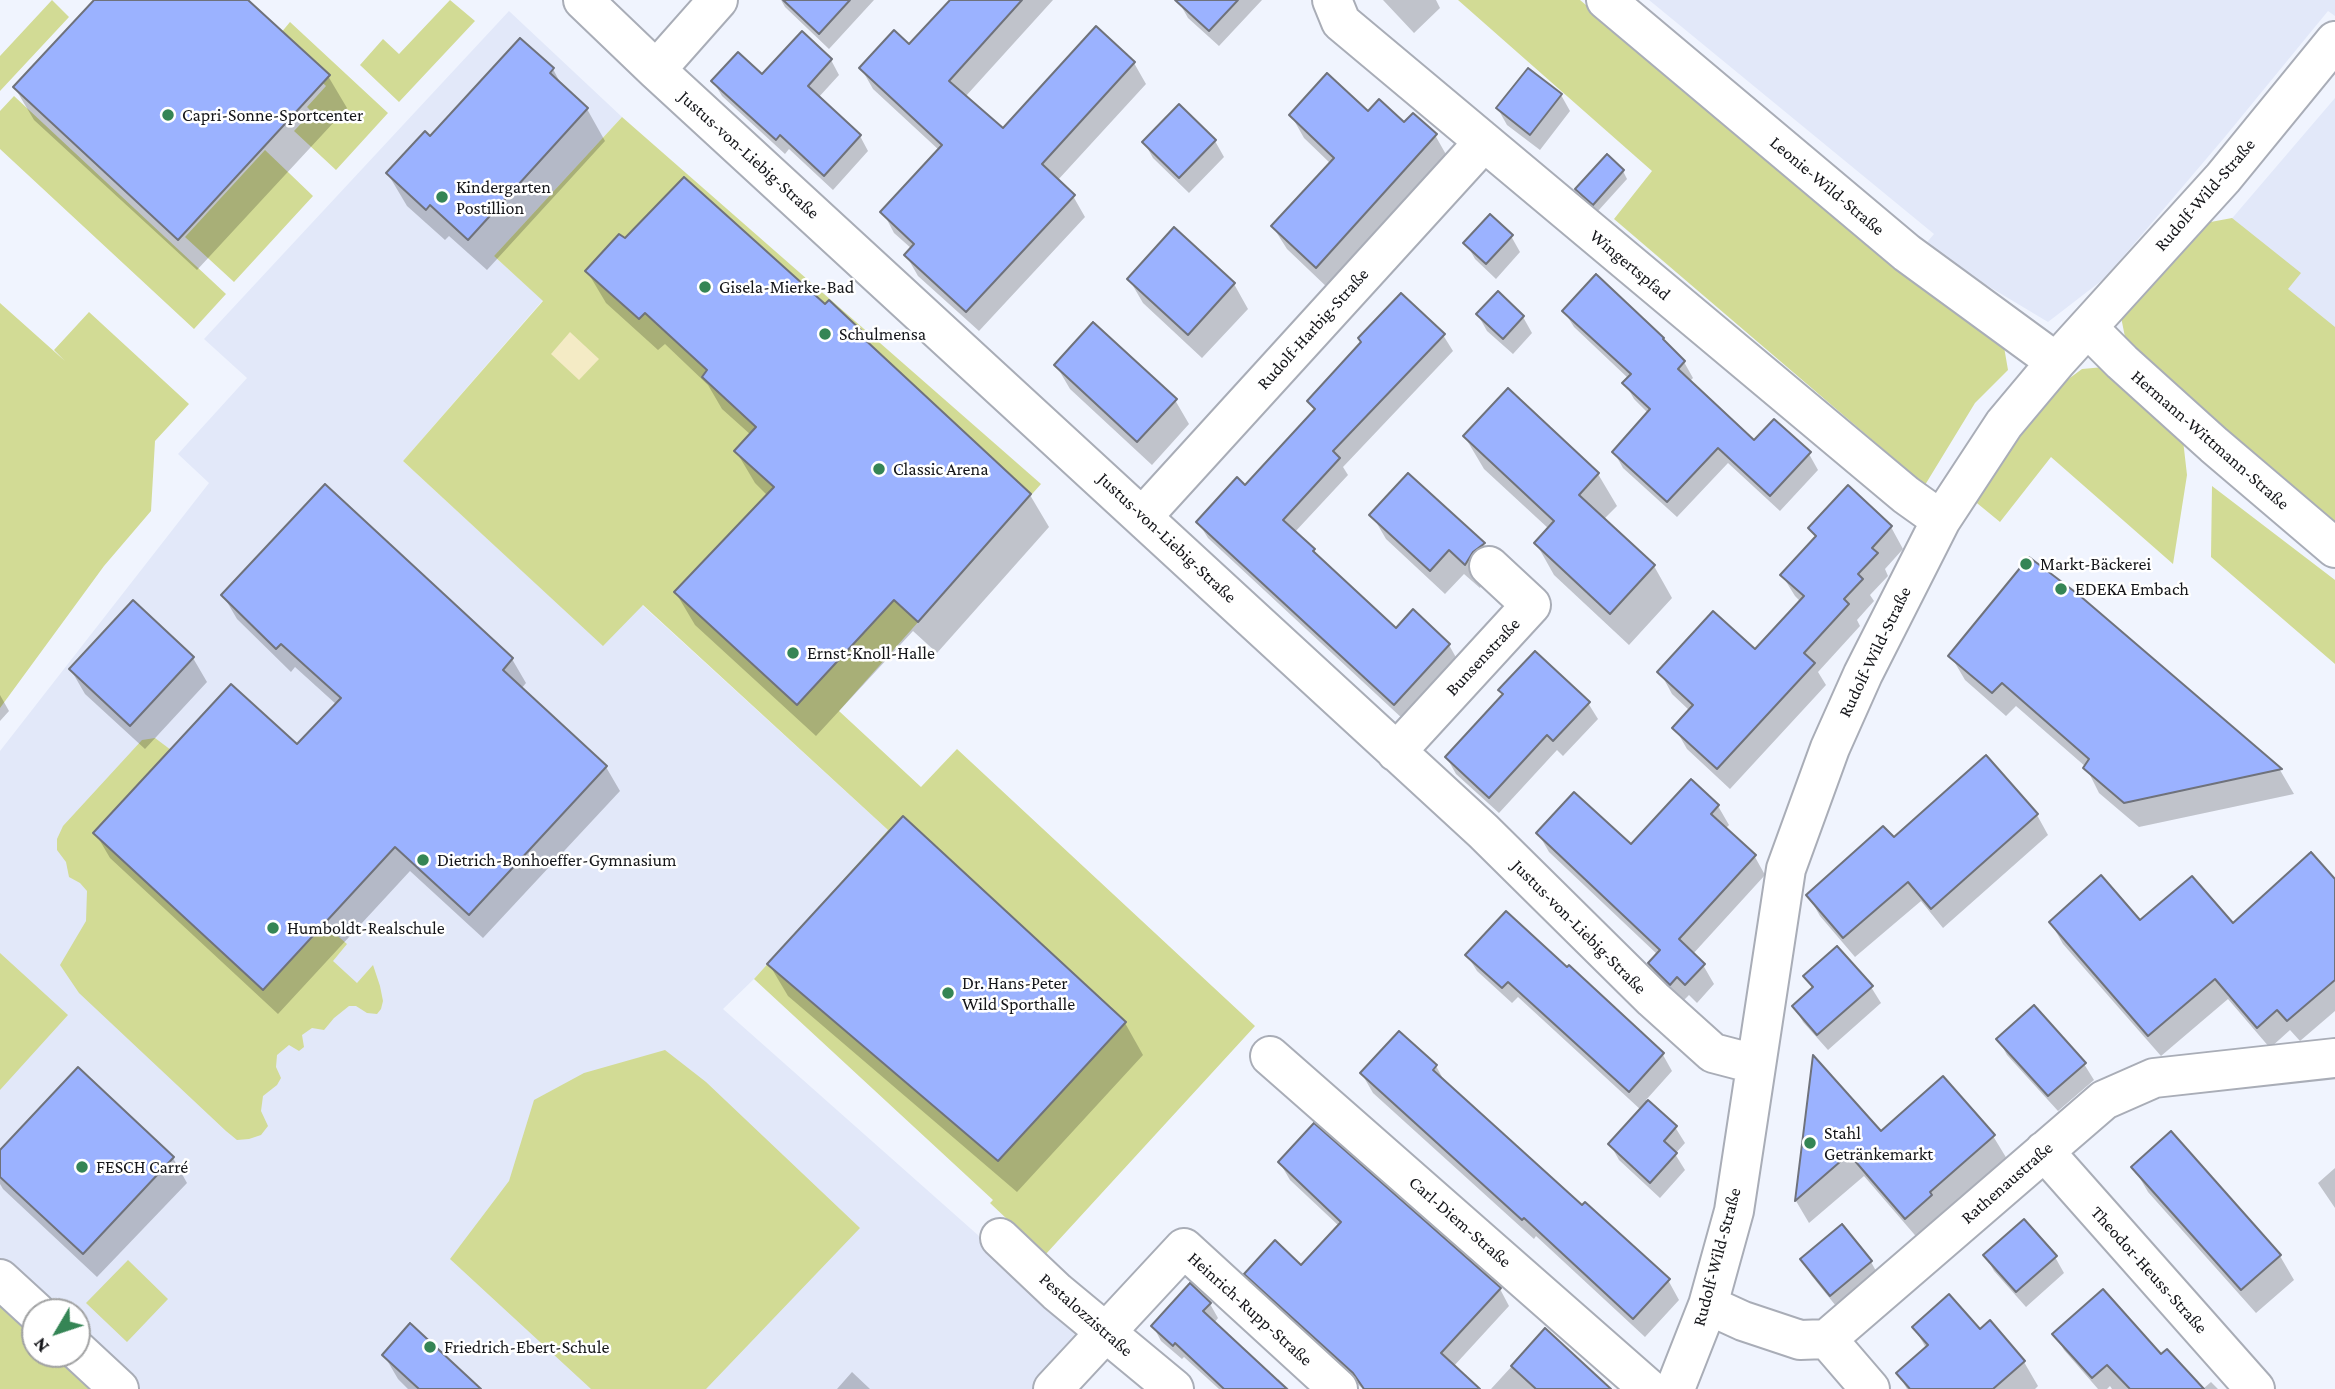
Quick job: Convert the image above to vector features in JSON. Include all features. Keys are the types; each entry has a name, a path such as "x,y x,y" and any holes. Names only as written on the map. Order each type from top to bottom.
{"street":[{"name":"Justus-von-Liebig-Straße","path":"583,0 1483,831 1653,999 1713,1053 1755,1064"},
{"path":"656,70 718,0"},
{"name":"Wingertspfad","path":"1332,0 1341,22 1906,495 1941,520"},
{"name":"Leonie-Wild-Straße","path":"1606,0 1907,253 2056,362"},
{"name":"Rudolf-Wild-Straße","path":"1675,1389 1708,1305 1734,1211 1786,869 1830,748 1863,674 1941,520 2004,424 2056,362 2223,178 2335,41"},
{"name":"Rudolf-Harbig-Straße","path":"1143,516 1483,143"},
{"name":"Hermann-Wittmann-Straße","path":"2088,328 2214,445 2335,548"},
{"name":"Bunsenstraße","path":"1396,752 1531,605 1489,566"},
{"name":"Carl-Diem-Straße","path":"1270,1056 1649,1389"},
{"name":"Rathenaustraße","path":"1827,1339 2104,1100 2154,1078 2335,1058"},
{"name":"Theodor-Heuss-Straße","path":"2044,1151 2255,1389"},
{"name":"Pestalozzistraße","path":"1000,1238 1057,1292 1174,1389"},
{"name":"Heinrich-Rupp-Straße","path":"1105,1332 1184,1248 1338,1389"},
{"path":"0,1279 21,1298"},
{"path":"1708,1305 1743,1321 1800,1340 1827,1339 1870,1389"},
{"path":"1053,1389 1105,1332"},
{"path":"91,1363 119,1389"}],"shaded area":[{"path":"1649,0 2335,0 2335,16 2328,11 2105,278 2048,322 1923,247 1934,234"},
{"path":"509,11 622,117 494,256 543,300 403,461 603,645 642,605 888,830 754,979 723,1009 1085,1330 1032,1389 130,1389 91,1353 91,1298 32,1298 0,1268 0,751 209,483 178,454 247,378 204,339"},
{"path":"2335,98 2335,490 2140,326"}],"green space":[{"path":"52,0 69,17 0,91 0,56"},
{"path":"450,0 475,21 399,102 360,65 383,39 399,54"},
{"path":"1458,0 1580,0 1897,265 2003,341 2008,370 1975,403 1925,485 1614,219 1652,171"},
{"path":"290,22 388,113 336,170 294,131 312,112 307,107 326,86 307,68 280,34"},
{"path":"14,96 226,294 194,329 0,149 0,111"},
{"path":"622,117 1041,484 839,711 921,787 957,749 1255,1026 1045,1255 990,1203 993,1200 754,979 888,830 643,605 603,646 403,461 543,301 494,256"},
{"path":"265,150 313,196 234,282 185,237"},
{"path":"2232,218 2301,273 2288,289 2335,327 2335,527 2208,420 2125,337 2121,317 2200,224"},
{"path":"0,303 65,361 54,350 89,312 189,404 155,441 151,511 104,566 0,708"},
{"path":"2104,367 2183,440 2187,475 2173,564 2051,457 2000,522 1972,499 2051,392 2082,369"},
{"path":"2212,486 2335,580 2335,664 2211,557"},
{"path":"155,738 171,750 94,834 263,990 325,925 347,944 333,961 357,983 373,965 380,986 383,1001 377,1014 349,1006 324,1030 312,1028 302,1035 304,1047 299,1051 289,1045 277,1055 276,1067 281,1078 277,1085 263,1096 261,1111 268,1126 261,1135 249,1139 237,1140 226,1131 79,993 60,965 86,921 87,891 69,877 66,862 57,850 57,839 63,826 142,740"},
{"path":"0,953 68,1015 0,1090"},
{"path":"665,1050 706,1082 860,1228 706,1389 591,1389 450,1259 509,1181 534,1100 584,1073"},
{"path":"128,1260 168,1299 127,1342 91,1308 91,1298"},
{"path":"0,1299 21,1319 21,1368 74,1368 96,1389 0,1389"}],"sand":[{"path":"570,332 599,359 579,380 551,354"}],"building":[{"name":"Capri-Sonne-Sportcenter","path":"94,0 248,0 330,75 178,240 13,87"},
{"path":"783,0 850,0 819,34"},
{"path":"950,0 1022,0 949,81 1003,128 1096,26 1135,62 1042,164 1075,195 966,312 904,255 914,244 880,212 942,145 859,68 894,30 909,44"},
{"path":"1175,0 1238,0 1209,31"},
{"path":"802,31 832,59 808,86 861,135 824,176 780,135 776,140 711,81 738,52 762,74"},
{"path":"520,38 554,68 550,73 588,108 468,240 430,205 426,210 386,173 425,131 430,136"},
{"path":"1528,68 1562,94 1530,135 1496,108"},
{"path":"1327,73 1368,111 1379,99 1404,122 1413,113 1437,134 1316,268 1271,226 1334,158 1289,115"},
{"path":"1179,104 1216,140 1179,178 1142,142"},
{"path":"1607,154 1624,170 1593,205 1575,189"},
{"path":"684,177 825,304 829,300 864,333 861,336 1031,494 918,622 894,600 797,705 674,592 774,487 734,451 756,427 702,377 707,370 645,313 639,319 585,271 619,234 625,238"},
{"path":"1490,214 1513,235 1486,264 1463,243"},
{"path":"1174,227 1235,283 1188,335 1127,279"},
{"path":"1596,274 1685,361 1678,369 1754,440 1774,419 1811,452 1770,496 1718,448 1667,502 1612,452 1650,409 1622,383 1631,374 1562,311"},
{"path":"1498,291 1524,316 1503,339 1476,314"},
{"path":"1401,293 1445,334 1333,451 1340,458 1283,520 1396,628 1413,609 1450,644 1394,705 1196,522 1237,477 1245,485 1315,409 1307,401 1361,342 1358,338"},
{"path":"1093,322 1177,399 1137,442 1054,365"},
{"path":"1508,388 1599,473 1579,495 1655,565 1610,614 1534,543 1554,521 1463,436"},
{"path":"1408,473 1485,543 1473,552 1465,565 1449,550 1430,571 1369,515"},
{"path":"325,484 513,658 503,670 607,766 469,915 395,847 263,990 93,833 231,684 297,744 341,698 281,644 276,649 221,595"},
{"path":"1848,485 1892,526 1872,548 1878,553 1858,574 1863,579 1844,599 1849,604 1804,653 1815,663 1717,769 1672,728 1693,705 1657,672 1713,611 1755,649 1804,596 1780,575 1816,536 1808,528"},
{"path":"2029,557 2079,595 2282,769 2124,803 2083,768 2089,759 2002,683 1992,693 1948,656"},
{"path":"133,600 194,657 130,726 69,669"},
{"path":"1535,651 1590,702 1553,741 1547,735 1489,798 1445,757 1503,694 1498,690"},
{"path":"1986,755 2038,814 1931,909 1908,882 1843,938 1806,895 1883,826 1894,837"},
{"path":"1691,779 1719,805 1711,814 1756,855 1679,939 1705,964 1685,985 1677,977 1670,985 1648,963 1660,950 1536,833 1574,792 1631,844"},
{"name":"Dr. Hans-Peter Wild Sporthalle","path":"903,816 1126,1022 998,1161 767,964"},
{"path":"2311,852 2335,879 2335,980 2287,1021 2277,1010 2257,1028 2215,979 2148,1036 2049,922 2101,875 2140,920 2192,876 2233,923"},
{"path":"1506,911 1664,1053 1629,1092 1508,982 1502,988 1465,955"},
{"path":"1837,946 1873,986 1817,1035 1792,1006 1813,987 1803,976"},
{"path":"2034,1005 2086,1063 2048,1096 1996,1039"},
{"path":"1399,1031 1437,1065 1433,1070 1582,1205 1585,1202 1670,1279 1633,1319 1360,1073"},
{"path":"1813,1055 1881,1131 1943,1076 1995,1135 1930,1192 1932,1195 1905,1219 1849,1154 1795,1201"},
{"name":"FESCH Carré","path":"78,1067 174,1157 83,1254 0,1177 0,1150"},
{"path":"1648,1100 1677,1126 1664,1141 1677,1153 1650,1183 1608,1144"},
{"path":"1314,1123 1501,1288 1441,1353 1480,1389 1364,1389 1353,1373 1244,1274 1275,1240 1301,1265 1341,1222 1278,1162"},
{"path":"2171,1131 2281,1255 2241,1290 2131,1167"},
{"path":"2024,1219 2057,1256 2016,1292 1983,1255"},
{"path":"1842,1224 1872,1261 1830,1296 1800,1259"},
{"path":"1190,1283 1211,1303 1203,1311 1287,1389 1224,1389 1175,1343 1173,1346 1151,1326"},
{"path":"2103,1289 2161,1354 2167,1349 2204,1389 2130,1389 2107,1365 2092,1378 2052,1334"},
{"path":"1949,1294 1980,1329 1990,1320 2025,1361 1993,1389 1910,1389 1896,1373 1928,1345 1912,1327"},
{"path":"410,1323 481,1389 419,1389 382,1355"},
{"path":"1545,1328 1611,1389 1536,1389 1511,1366"}],"place":[{"name":"Capri-Sonne-Sportcenter","path":"168,115"},
{"name":"Kindergarten Postillion","path":"442,197"},
{"name":"Gisela-Mierke-Bad","path":"705,287"},
{"name":"Schulmensa","path":"825,334"},
{"name":"Classic Arena","path":"879,469"},
{"name":"Markt-Bäckerei","path":"2026,564"},
{"name":"EDEKA Embach","path":"2061,589"},
{"name":"Ernst-Knoll-Halle","path":"793,653"},
{"name":"Dietrich-Bonhoeffer-Gymnasium","path":"423,860"},
{"name":"Humboldt-Realschule","path":"273,928"},
{"name":"Dr. Hans-Peter Wild Sporthalle","path":"948,993"},
{"name":"Stahl Getränkemarkt","path":"1810,1143"},
{"name":"FESCH Carré","path":"82,1167"},
{"name":"Friedrich-Ebert-Schule","path":"430,1347"}]}
